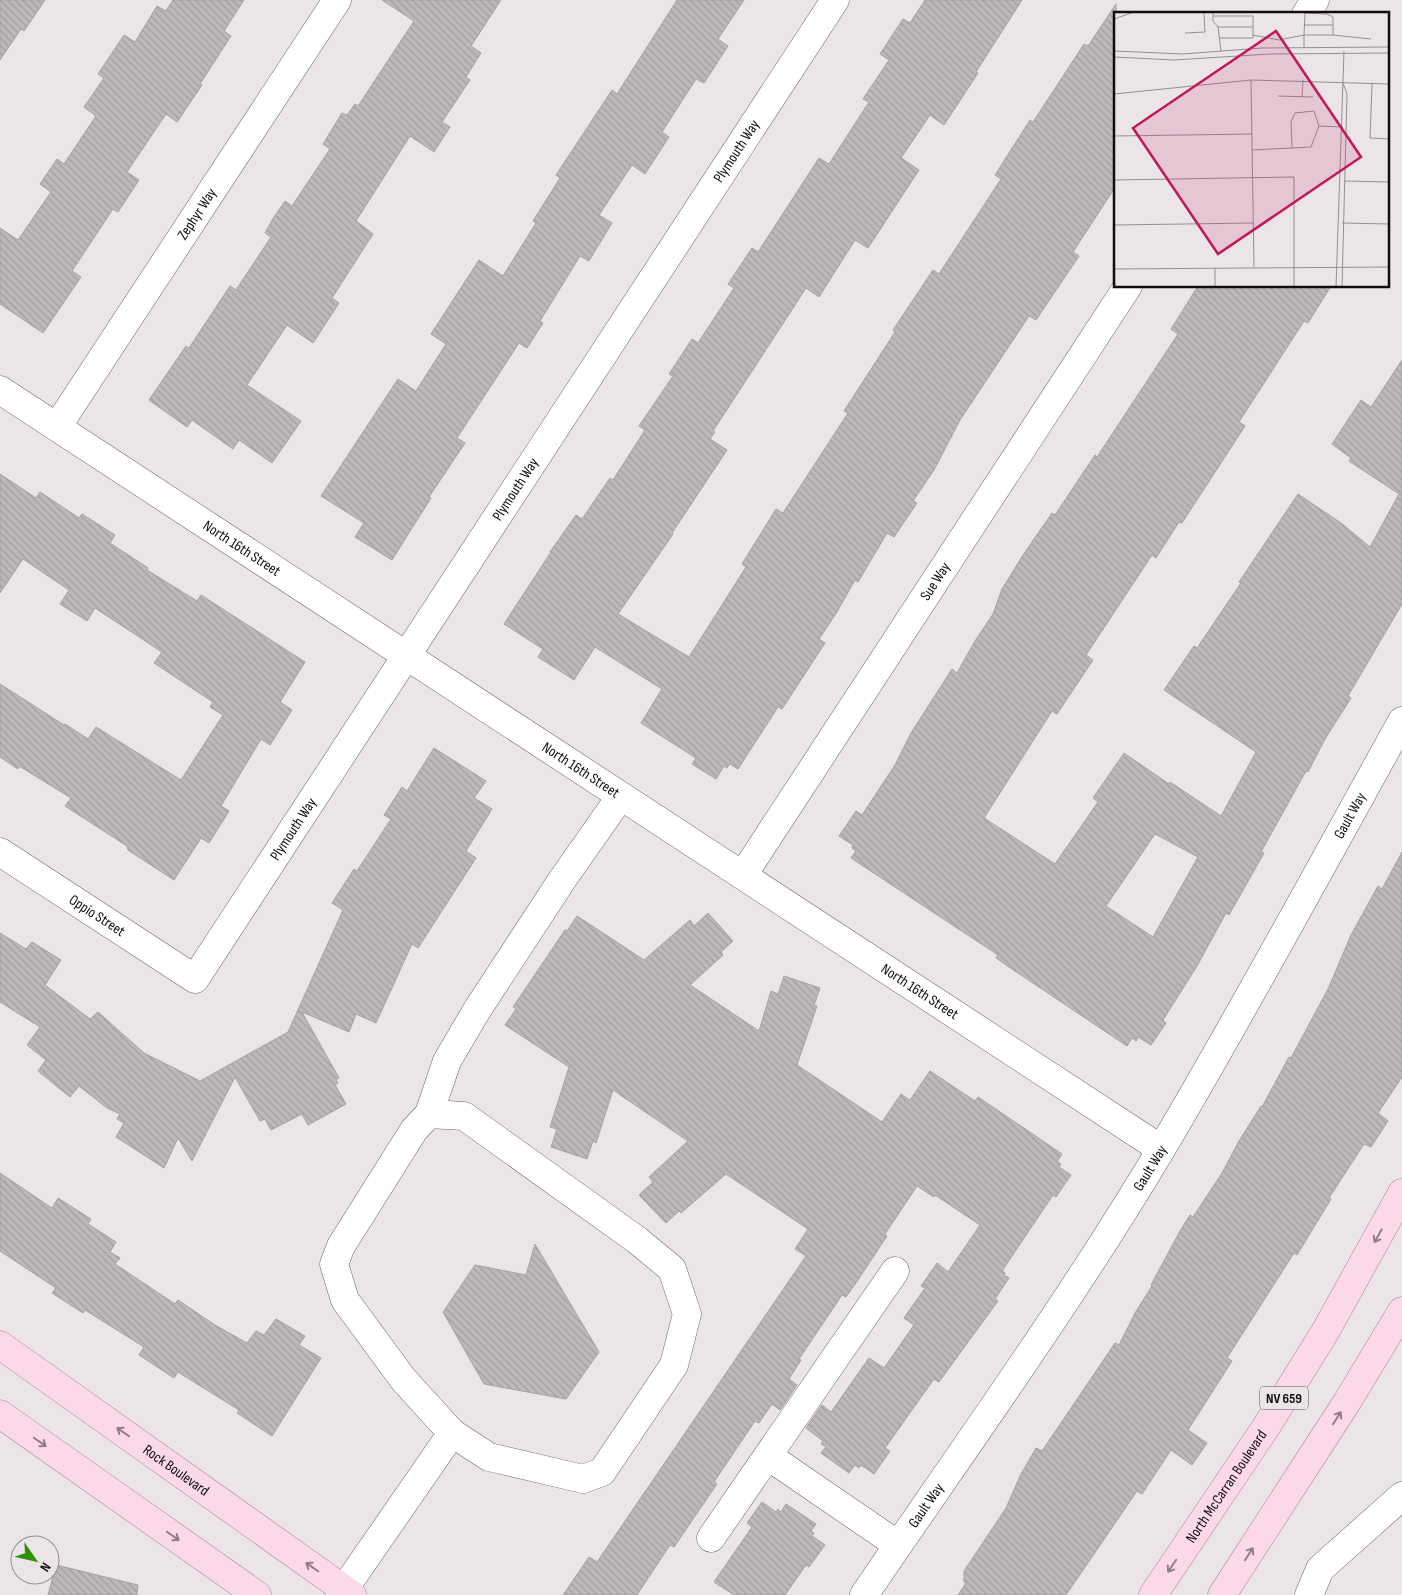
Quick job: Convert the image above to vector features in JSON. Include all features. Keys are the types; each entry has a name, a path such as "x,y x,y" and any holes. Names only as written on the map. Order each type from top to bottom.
{"main road":[{"name":"North McCarran Boulevard","path":"1153,1595 1266,1427 1325,1332 1402,1193"},
{"path":"1222,1595 1347,1402 1402,1311"},
{"name":"Rock Boulevard","path":"0,1345 345,1593"},
{"path":"0,1414 257,1595"}],"street":[{"name":"Zephyr Way","path":"57,427 337,0"},
{"name":"Plymouth Way","path":"195,979 835,0"},
{"path":"1307,12 1315,0"},
{"name":"Sue Way","path":"743,875 1127,288"},
{"name":"North 16th Street","path":"0,390 1161,1149"},
{"name":"Gault Way","path":"864,1595 1081,1277 1161,1149 1246,1002 1402,720"},
{"path":"429,1114 464,1116 637,1240 672,1269 687,1314 674,1365 602,1472 584,1479 489,1457 452,1433 403,1379 344,1300 334,1264 341,1246 414,1130 429,1114 447,1062 477,1010 562,880 621,796"},
{"name":"Oppio Street","path":"0,852 195,979"},
{"path":"711,1538 895,1271"},
{"path":"345,1593 452,1433"},
{"path":"768,1456 898,1545"},
{"path":"1309,1595 1320,1569 1402,1496"}],"building":[{"path":"0,0 45,0 24,31 21,29 0,60"},
{"path":"173,0 244,0 224,31 231,36 177,122 166,114 127,172 139,180 118,212 113,209 72,271 81,277 43,333 0,304 0,228 18,240 51,192 40,184 57,159 64,164 96,116 84,107 104,78 98,74 124,35 135,42 157,6 166,11"},
{"path":"382,0 501,0 471,46 481,53 466,77 470,80 442,122 450,127 434,152 410,136 356,221 373,234 332,298 339,303 313,343 287,325 247,385 301,421 272,463 239,440 233,449 192,420 187,427 149,400 186,346 189,348 230,286 236,290 271,237 265,233 274,217 285,201 292,206 330,149 323,144 342,113 347,115 355,104 358,106 414,21"},
{"path":"677,0 744,0 718,39 728,46 704,83 696,79 662,132 669,137 645,174 632,165 599,215 612,223 589,261 580,256 540,321 543,323 527,348 519,343 457,438 465,443 429,497 431,498 392,560 355,537 364,523 321,496 398,379 416,391 446,344 431,334 479,260 503,276 536,223 533,221 560,178 556,175 612,90 617,94"},
{"path":"925,0 1022,0 944,125 930,115 901,158 919,170 868,248 855,240 819,297 806,288 713,431 715,432 710,439 727,450 673,534 618,614 689,657 746,567 742,564 776,509 783,513 848,413 844,411 895,332 893,330 933,270 939,274 1001,179 995,175 1030,120 1033,122 1084,44 1088,46 1116,4 1116,12 1114,12 1114,189 1073,252 1079,256 1036,320 1029,316 960,420 934,470 913,501 917,503 894,537 887,533 858,582 855,580 819,639 825,643 782,709 778,707 738,769 730,764 727,768 724,766 716,779 692,764 696,758 641,723 662,689 595,647 574,680 538,657 543,649 504,624 576,515 582,519 610,478 613,480 645,430 639,426 673,376 669,374 692,339 698,343 734,288 728,284 752,248 758,252 819,158 829,164 869,102 863,99 889,60 880,54 903,19 910,23"},
{"path":"1197,288 1330,288 1308,323 1304,321 1239,422 1245,426 1182,523 1179,522 1156,558 1152,555 1086,655 1093,660 1057,714 1052,711 984,818 1055,864 1098,802 1093,798 1124,753 1221,816 1256,752 1164,690 1194,646 1197,648 1298,494 1341,523 1370,547 1399,494 1349,461 1351,458 1332,444 1361,400 1371,407 1402,360 1402,604 1348,696 1351,698 1325,739 1308,772 1306,771 1261,852 1264,853 1229,915 1226,913 1197,966 1163,1020 1166,1023 1151,1045 1138,1037 1136,1041 1132,1038 1127,1046 996,958 998,955 851,858 856,851 852,848 853,845 839,836 856,811 862,815 895,765 911,733 952,669 957,673 993,614 1002,589 1023,555 1052,513 1055,515 1095,455 1097,457 1178,334 1171,329","holes":["1155,834 1198,857 1153,937 1106,906"]},
{"path":"0,474 36,498 40,492 79,518 82,514 115,535 110,543 148,568 147,570 197,601 201,595 305,662 280,702 292,710 270,745 261,739 221,806 229,811 209,843 201,838 174,880 128,850 127,846 65,806 71,798 19,766 18,769 0,757 0,684 88,739 96,727 181,780 223,715 210,707 213,702 154,663 162,652 95,608 87,621 60,604 69,590 23,559 0,593"},
{"path":"434,748 486,781 474,798 492,809 466,851 476,858 418,948 412,944 376,1023 356,1014 349,1032 302,1012 339,1078 336,1080 338,1083 335,1085 346,1104 308,1125 302,1114 271,1130 265,1119 260,1121 235,1077 192,1161 178,1138 164,1168 116,1137 124,1123 117,1119 120,1114 107,1108 79,1086 70,1097 38,1071 46,1060 27,1045 40,1027 0,1002 0,933 26,949 32,942 61,960 45,985 90,1019 98,1012 144,1053 200,1081 288,1032 343,910 332,903 354,869 357,871 391,819 384,815 402,787 407,791"},
{"path":"1402,852 1402,1077 1378,1113 1388,1121 1371,1147 1364,1144 1329,1198 1331,1199 1297,1255 1294,1253 1227,1358 1232,1361 1188,1430 1207,1443 1192,1465 1171,1450 1142,1494 1137,1491 1066,1595 958,1595 966,1583 964,1582 964,1571 1006,1508 1021,1474 1036,1448 1042,1451 1115,1343 1119,1345 1180,1231 1190,1215 1193,1217 1262,1107 1329,987 1351,935 1378,886 1382,889"},
{"path":"708,913 733,941 721,952 723,955 690,985 759,1031 771,991 778,994 784,976 820,988 814,1005 817,1006 797,1065 882,1122 901,1094 910,1100 930,1071 975,1101 978,1097 1062,1154 1057,1162 1061,1164 1059,1167 1071,1175 1056,1197 1053,1195 1002,1271 1009,1278 995,1299 998,1301 939,1382 934,1379 885,1448 890,1451 874,1474 861,1465 859,1468 855,1465 849,1473 821,1453 826,1447 821,1444 823,1441 806,1428 822,1405 831,1412 869,1358 884,1368 914,1325 904,1318 925,1288 921,1286 937,1263 948,1272 980,1225 935,1195 934,1197 917,1186 885,1234 887,1236 858,1280 846,1297 842,1295 799,1359 801,1360 789,1379 797,1385 780,1410 772,1404 759,1423 755,1421 714,1482 717,1484 674,1547 670,1545 637,1595 563,1595 589,1557 597,1562 806,1256 795,1249 808,1229 726,1174 681,1213 679,1211 666,1223 639,1195 653,1182 649,1177 688,1141 613,1090 596,1143 593,1141 587,1159 551,1147 557,1129 550,1127 569,1067 505,1025 516,1009 513,1007 565,930 567,931 577,916 644,960 690,920 694,926"},
{"path":"0,1173 52,1208 58,1198 91,1219 88,1224 116,1242 110,1252 120,1258 115,1264 175,1304 178,1300 215,1325 247,1343 256,1331 264,1335 276,1319 305,1336 299,1345 321,1358 272,1436 237,1413 239,1410 178,1372 174,1378 139,1355 144,1347 85,1310 83,1313 52,1293 56,1288 0,1251"},
{"path":"535,1244 599,1352 566,1399 484,1384 443,1312 475,1265 526,1275"},
{"path":"762,1502 776,1512 778,1509 781,1512 786,1504 816,1524 811,1531 814,1533 812,1536 825,1545 809,1567 806,1565 785,1595 734,1595 714,1582 752,1527 747,1523"},
{"path":"60,1566 138,1585 137,1595 48,1595 51,1585 60,1585"}]}
